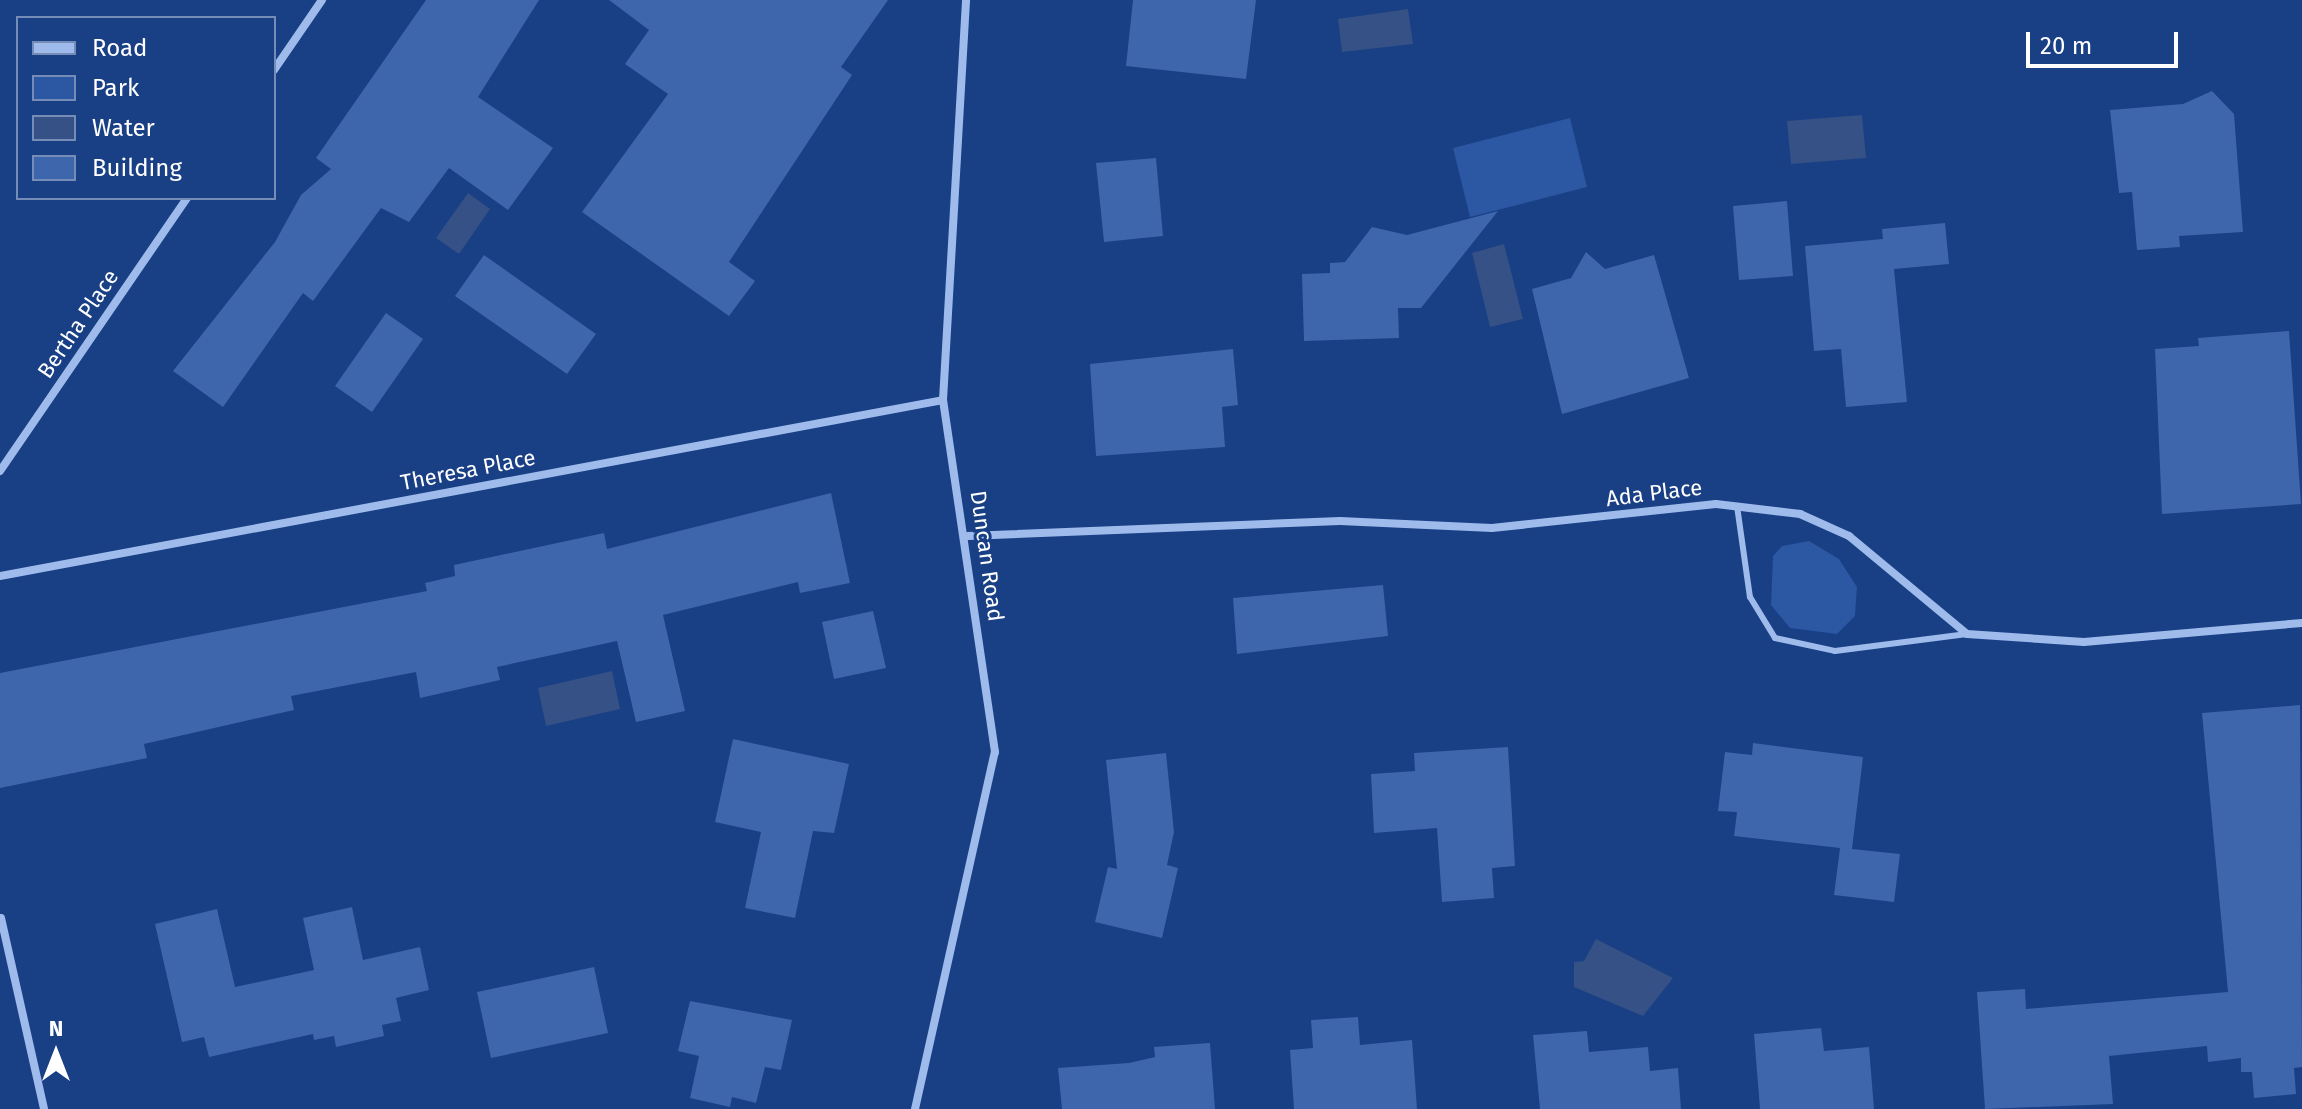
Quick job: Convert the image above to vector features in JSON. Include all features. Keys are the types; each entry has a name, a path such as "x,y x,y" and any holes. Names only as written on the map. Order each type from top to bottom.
{"street":[{"path":"276,67 322,0"},
{"name":"Duncan Road","path":"915,1109 995,752 968,536 943,400 966,0"},
{"name":"Bertha Place","path":"0,471 186,200"},
{"name":"Theresa Place","path":"0,576 943,400"},
{"name":"Ada Place","path":"968,536 1340,521 1492,528 1737,506 1800,514 1849,536 1967,634"},
{"path":"1967,634 2084,642 2302,623"},
{"path":"1,918 44,1109"}],"lane":[{"path":"1737,506 1750,597 1775,638 1835,651 1967,634"}],"green space":[{"path":"1570,118 1587,187 1470,217 1453,148"},
{"path":"1809,541 1839,559 1857,587 1855,616 1837,634 1790,628 1771,605 1773,556 1782,546"}],"water":[{"path":"1408,9 1413,44 1342,52 1338,19"},
{"path":"1862,115 1866,158 1791,164 1787,121"},
{"path":"468,193 490,209 459,254 436,238"},
{"path":"1504,244 1523,319 1490,327 1472,253"},
{"path":"612,671 620,709 546,726 538,688"},
{"path":"1596,939 1673,978 1643,1016 1574,987 1574,962 1584,961"}],"building":[{"path":"426,0 539,0 478,97 553,148 508,210 449,168 409,222 381,208 313,301 303,293 223,407 173,371 275,242 301,195 331,169 316,158"},
{"path":"609,0 888,0 841,67 852,75 729,262 755,281 729,316 582,212 668,94 625,64 649,30"},
{"path":"1133,0 1256,0 1246,79 1126,66"},
{"path":"2212,91 2234,114 2243,232 2179,236 2180,247 2137,250 2132,192 2119,193 2110,110 2183,104"},
{"path":"1156,158 1163,236 1104,242 1096,163"},
{"path":"1787,201 1793,276 1739,280 1733,206"},
{"path":"1498,211 1421,308 1398,308 1399,338 1304,341 1302,274 1330,273 1330,263 1345,262 1372,227 1407,235"},
{"path":"1945,223 1949,264 1894,269 1907,402 1846,407 1841,349 1814,351 1805,246 1883,239 1882,229"},
{"path":"1586,252 1605,269 1654,255 1689,378 1562,414 1532,289 1571,278"},
{"path":"484,255 596,334 567,374 455,296"},
{"path":"386,313 423,339 372,412 335,386"},
{"path":"2289,331 2301,504 2162,514 2155,349 2199,346 2198,338"},
{"path":"1233,349 1238,405 1222,407 1225,447 1096,456 1090,364"},
{"path":"831,493 850,583 800,593 798,582 663,615 685,711 636,722 617,641 497,667 500,680 420,698 416,672 291,696 294,710 144,744 147,758 0,788 0,673 427,591 425,583 455,576 454,565 604,533 607,549"},
{"path":"1383,585 1388,636 1237,654 1233,598"},
{"path":"873,611 886,668 834,679 822,622"},
{"path":"2300,705 2302,1067 2294,1068 2296,1094 2254,1098 2252,1072 2241,1072 2241,1058 2208,1062 2207,1046 2109,1056 2113,1104 1985,1109 1977,992 2025,989 2026,1009 2228,992 2202,713"},
{"path":"733,739 849,764 834,833 813,831 795,918 745,908 761,832 715,822"},
{"path":"1753,743 1863,757 1852,849 1900,854 1894,902 1834,895 1840,848 1734,836 1737,812 1718,811 1725,752 1752,755"},
{"path":"1508,747 1515,866 1492,868 1494,898 1442,902 1437,828 1374,833 1371,774 1415,771 1414,753"},
{"path":"1166,753 1174,832 1167,865 1178,868 1162,938 1095,922 1108,867 1117,869 1106,760"},
{"path":"352,907 363,960 420,947 429,990 396,998 401,1021 382,1025 384,1036 336,1047 334,1036 314,1040 313,1034 209,1057 204,1037 182,1042 155,924 217,909 235,987 314,970 303,918"},
{"path":"594,967 608,1033 491,1058 477,992"},
{"path":"690,1001 792,1020 781,1070 765,1067 756,1103 732,1097 730,1107 690,1098 699,1056 678,1051"},
{"path":"1358,1017 1360,1045 1412,1040 1417,1109 1294,1109 1290,1050 1313,1048 1311,1020"},
{"path":"1821,1028 1824,1051 1869,1047 1874,1109 1760,1109 1754,1034"},
{"path":"1587,1031 1589,1052 1648,1047 1650,1071 1678,1068 1681,1109 1540,1109 1533,1035"},
{"path":"1210,1043 1215,1109 1062,1109 1058,1068 1129,1063 1155,1057 1154,1047"}]}
